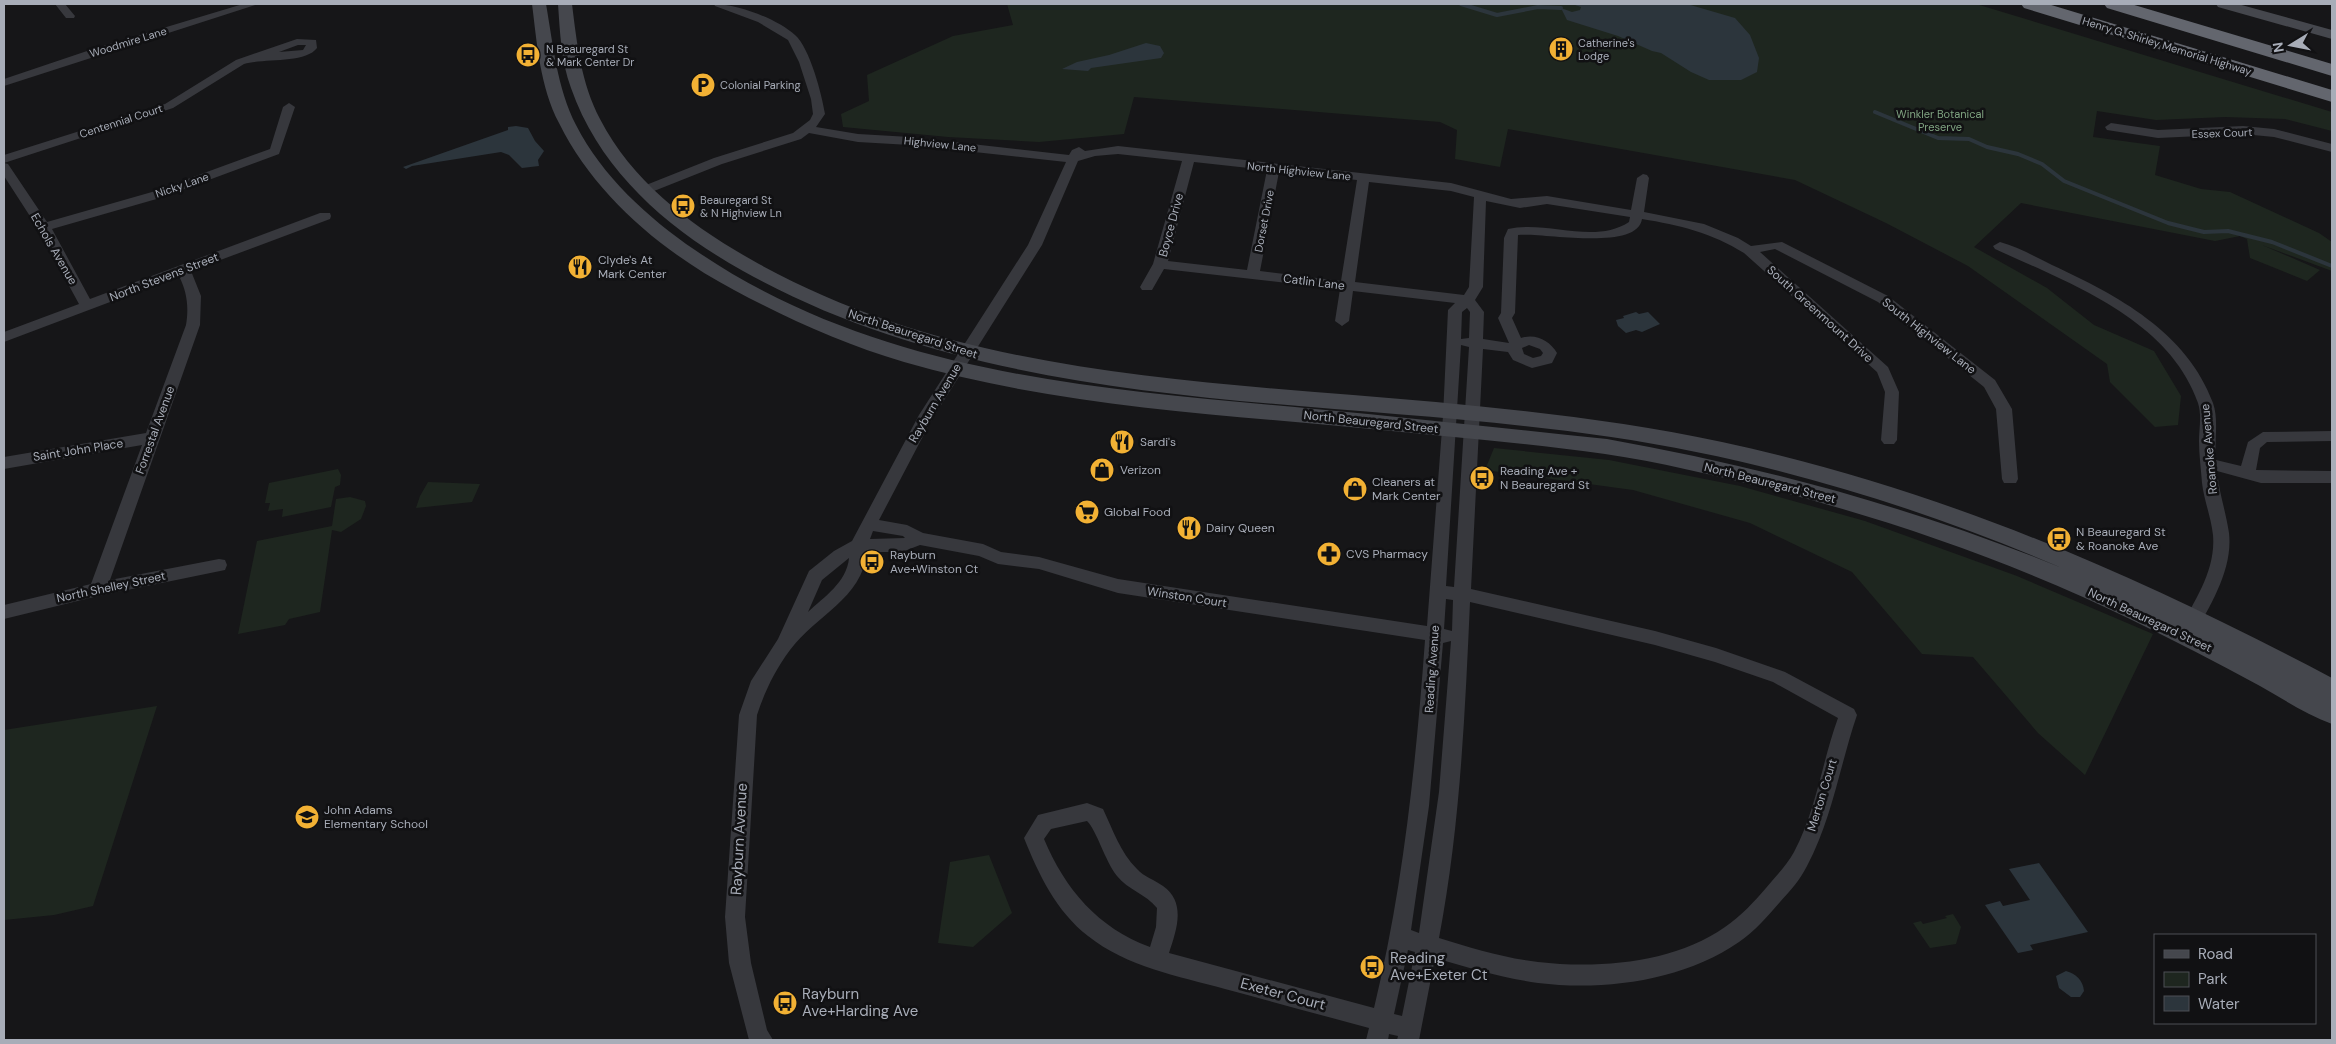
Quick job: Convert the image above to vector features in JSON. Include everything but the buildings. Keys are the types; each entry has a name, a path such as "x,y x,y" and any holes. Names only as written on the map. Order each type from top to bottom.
{"highway":[{"name":"Henry G. Shirley Memorial Highway","path":"2030,4 2332,96"},
{"path":"2068,4 2332,82"},
{"name":"Henry G. Shirley Memorial Highway","path":"2113,4 2332,70"}],"main road":[{"name":"North Beauregard Street","path":"539,4 553,83 568,125 584,152 603,176 641,217 663,236 690,258 810,320 907,356 960,360"},
{"name":"North Beauregard Street","path":"565,4 570,52 581,96 603,139 645,190 677,220 702,238 800,296 898,331 960,360 1056,388 1128,397 1472,422 1594,426 1658,436 1783,464 1887,493 2033,546 2190,626 2332,690"},
{"path":"2223,4 2332,35"},
{"name":"North Beauregard Street","path":"2190,626 2332,713"}],"street":[{"path":"62,4 70,16"},
{"name":"Woodmire Lane","path":"4,83 94,52 251,4"},
{"path":"645,190 718,161 797,136 815,122 819,114 798,46 786,32 776,26 719,4"},
{"name":"Centennial Court","path":"4,159 168,106 240,62 259,57"},
{"name":"Nicky Lane","path":"44,227 156,195 275,151 289,107"},
{"name":"Essex Court","path":"2111,127 2158,134 2244,130 2274,133 2332,148"},
{"name":"Highview Lane","path":"807,129 858,138 910,141 1073,159"},
{"name":"North Highview Lane","path":"1073,159 1094,152 1118,150 1363,179 1451,187 1480,194 1493,200 1522,204 1538,200 1636,215 1716,233 1749,250"},
{"name":"Rayburn Avenue","path":"785,643 845,588 857,566 859,545 924,419 1043,230 1073,159"},
{"name":"Boyce Drive","path":"1147,287 1160,264 1188,159"},
{"name":"Echols Avenue","path":"4,167 44,227 87,306"},
{"name":"Dorset Drive","path":"1253,274 1274,168"},
{"path":"1454,341 1520,344 1507,325 1505,318 1508,313 1511,238 1513,232 1605,234 1631,228 1635,224 1643,178"},
{"path":"1342,321 1363,179"},
{"name":"Reading Avenue","path":"1379,1030 1398,937 1418,820 1438,591 1455,310 1468,300 1476,287 1480,194"},
{"name":"North Stevens Street","path":"4,338 325,216"},
{"name":"South Highview Lane","path":"1749,250 1777,245 1883,299 1990,384 2004,410 2010,479"},
{"name":"Roanoke Avenue","path":"2000,246 2094,290 2160,334 2186,360 2198,383 2207,406 2210,492 2221,536 2218,564 2190,626"},
{"name":"South Greenmount Drive","path":"1749,250 1883,370 1892,392 1889,440"},
{"name":"Catlin Lane","path":"1160,264 1468,300"},
{"name":"Forrestal Avenue","path":"98,589 193,325 196,310 191,282 183,270"},
{"name":"Reading Avenue","path":"1410,1034 1428,945 1449,792 1476,343 1477,312 1468,300"},
{"path":"2248,473 2253,446 2263,437 2332,436"},
{"name":"Saint John Place","path":"4,463 152,438"},
{"path":"2210,464 2261,477 2332,476"},
{"name":"Winston Court","path":"869,524 907,531 919,539 983,550 998,558 1039,563 1118,586 1459,639"},
{"name":"Winston Court","path":"859,545 902,546 919,539"},
{"name":"Rayburn Avenue","path":"757,1039 740,963 735,917 748,715 760,681 785,643 815,576 840,556 859,545"},
{"name":"North Shelley Street","path":"4,612 98,589 219,565"},
{"name":"Merton Court","path":"1398,937 1497,964 1557,974 1616,971 1670,963 1707,949 1732,935 1757,914 1786,881 1803,853 1819,811 1825,785 1848,715 1779,677 1716,655 1647,635 1461,594 1438,591"},
{"name":"Exeter Court","path":"1156,960 1167,924 1168,909 1162,896 1131,877 1112,855 1096,815 1087,812 1045,821 1034,838 1051,877 1084,922 1112,942 1156,960 1379,1030 1410,1034"}],"green space":[{"name":"Winkler Botanical Preserve","path":"1007,4 1976,4 2332,112 2332,131 2285,119 2225,117 2156,120 2097,111 2093,137 2160,146 2155,175 2201,189 2230,192 2319,233 2332,242 2332,271 2262,245 2320,270 2307,281 2250,258 2247,239 2240,236 2215,241 2021,203 1974,247 2047,288 2094,325 2154,351 2181,396 2178,425 2155,427 2110,382 2107,364 1968,266 1886,223 1795,180 1508,129 1500,167 1455,159 1457,130 1440,122 1134,97 1124,134 1039,142 948,137 843,127 841,114 869,101 867,75 953,36 1013,25"},
{"path":"1494,448 1609,460 1740,486 1865,521 2017,576 2153,634 2085,775 2038,733 1973,657 1922,654 1852,572 1750,523 1633,490 1485,470"},
{"path":"338,469 341,475 340,485 335,487 331,507 282,517 283,509 268,511 270,503 265,503 269,483"},
{"path":"428,482 480,484 472,502 416,508"},
{"path":"350,497 365,501 366,506 361,519 341,532 332,530 320,612 289,619 285,625 238,634 257,541 332,526 336,499"},
{"path":"157,706 93,906 54,915 4,920 4,730"},
{"path":"989,855 1012,913 973,947 938,943 950,862"},
{"path":"1953,914 1961,927 1956,944 1930,948 1913,923 1921,921 1923,924 1947,918 1945,916"}],"water":[{"path":"1572,4 1687,4 1735,18 1750,35 1759,58 1757,72 1741,80 1709,80 1691,72 1661,53 1618,36 1567,20 1561,8 1572,12 1580,10 1581,7"},
{"path":"1146,43 1160,46 1164,53 1161,58 1091,68 1088,71 1062,69 1077,62 1109,55"},
{"path":"508,127 528,128 535,141 544,151 538,160 539,166 522,168 509,155 501,152 412,166 406,169 403,167 508,130"},
{"path":"1636,312 1639,314 1648,312 1660,324 1642,332 1636,330 1626,333 1618,326 1616,320"},
{"path":"2039,863 2088,932 2030,945 2033,950 2018,953 1985,905 2000,901 2003,906 2030,900 2009,869"},
{"path":"2066,971 2081,981 2084,991 2080,997 2071,997 2059,988 2056,976"}],"waterway":[{"path":"1461,4 1497,15 1538,7 1561,8"},
{"path":"1875,112 1938,138 1969,139 1987,147 2018,154 2042,164 2064,181 2168,223 2204,232 2228,231 2272,242 2332,266"}],"place":[{"name":"Catherine's Lodge","path":"1561,49"},
{"name":"N Beauregard St & Mark Center Dr","path":"528,55"},
{"name":"Colonial Parking","path":"703,85"},
{"name":"Beauregard St & N Highview Ln","path":"683,206"},
{"name":"Clyde's At Mark Center","path":"580,267"},
{"name":"Sardi's","path":"1122,442"},
{"name":"Verizon","path":"1102,470"},
{"name":"Reading Ave + N Beauregard St","path":"1482,478"},
{"name":"Cleaners at Mark Center","path":"1355,489"},
{"name":"Global Food","path":"1087,512"},
{"name":"Dairy Queen","path":"1189,528"},
{"name":"N Beauregard St & Roanoke Ave","path":"2059,539"},
{"name":"CVS Pharmacy","path":"1329,554"},
{"name":"Rayburn Ave+Winston Ct","path":"872,562"},
{"name":"John Adams Elementary School","path":"307,817"},
{"name":"Reading Ave+Exeter Ct","path":"1372,967"},
{"name":"Rayburn Ave+Harding Ave","path":"785,1003"}]}
